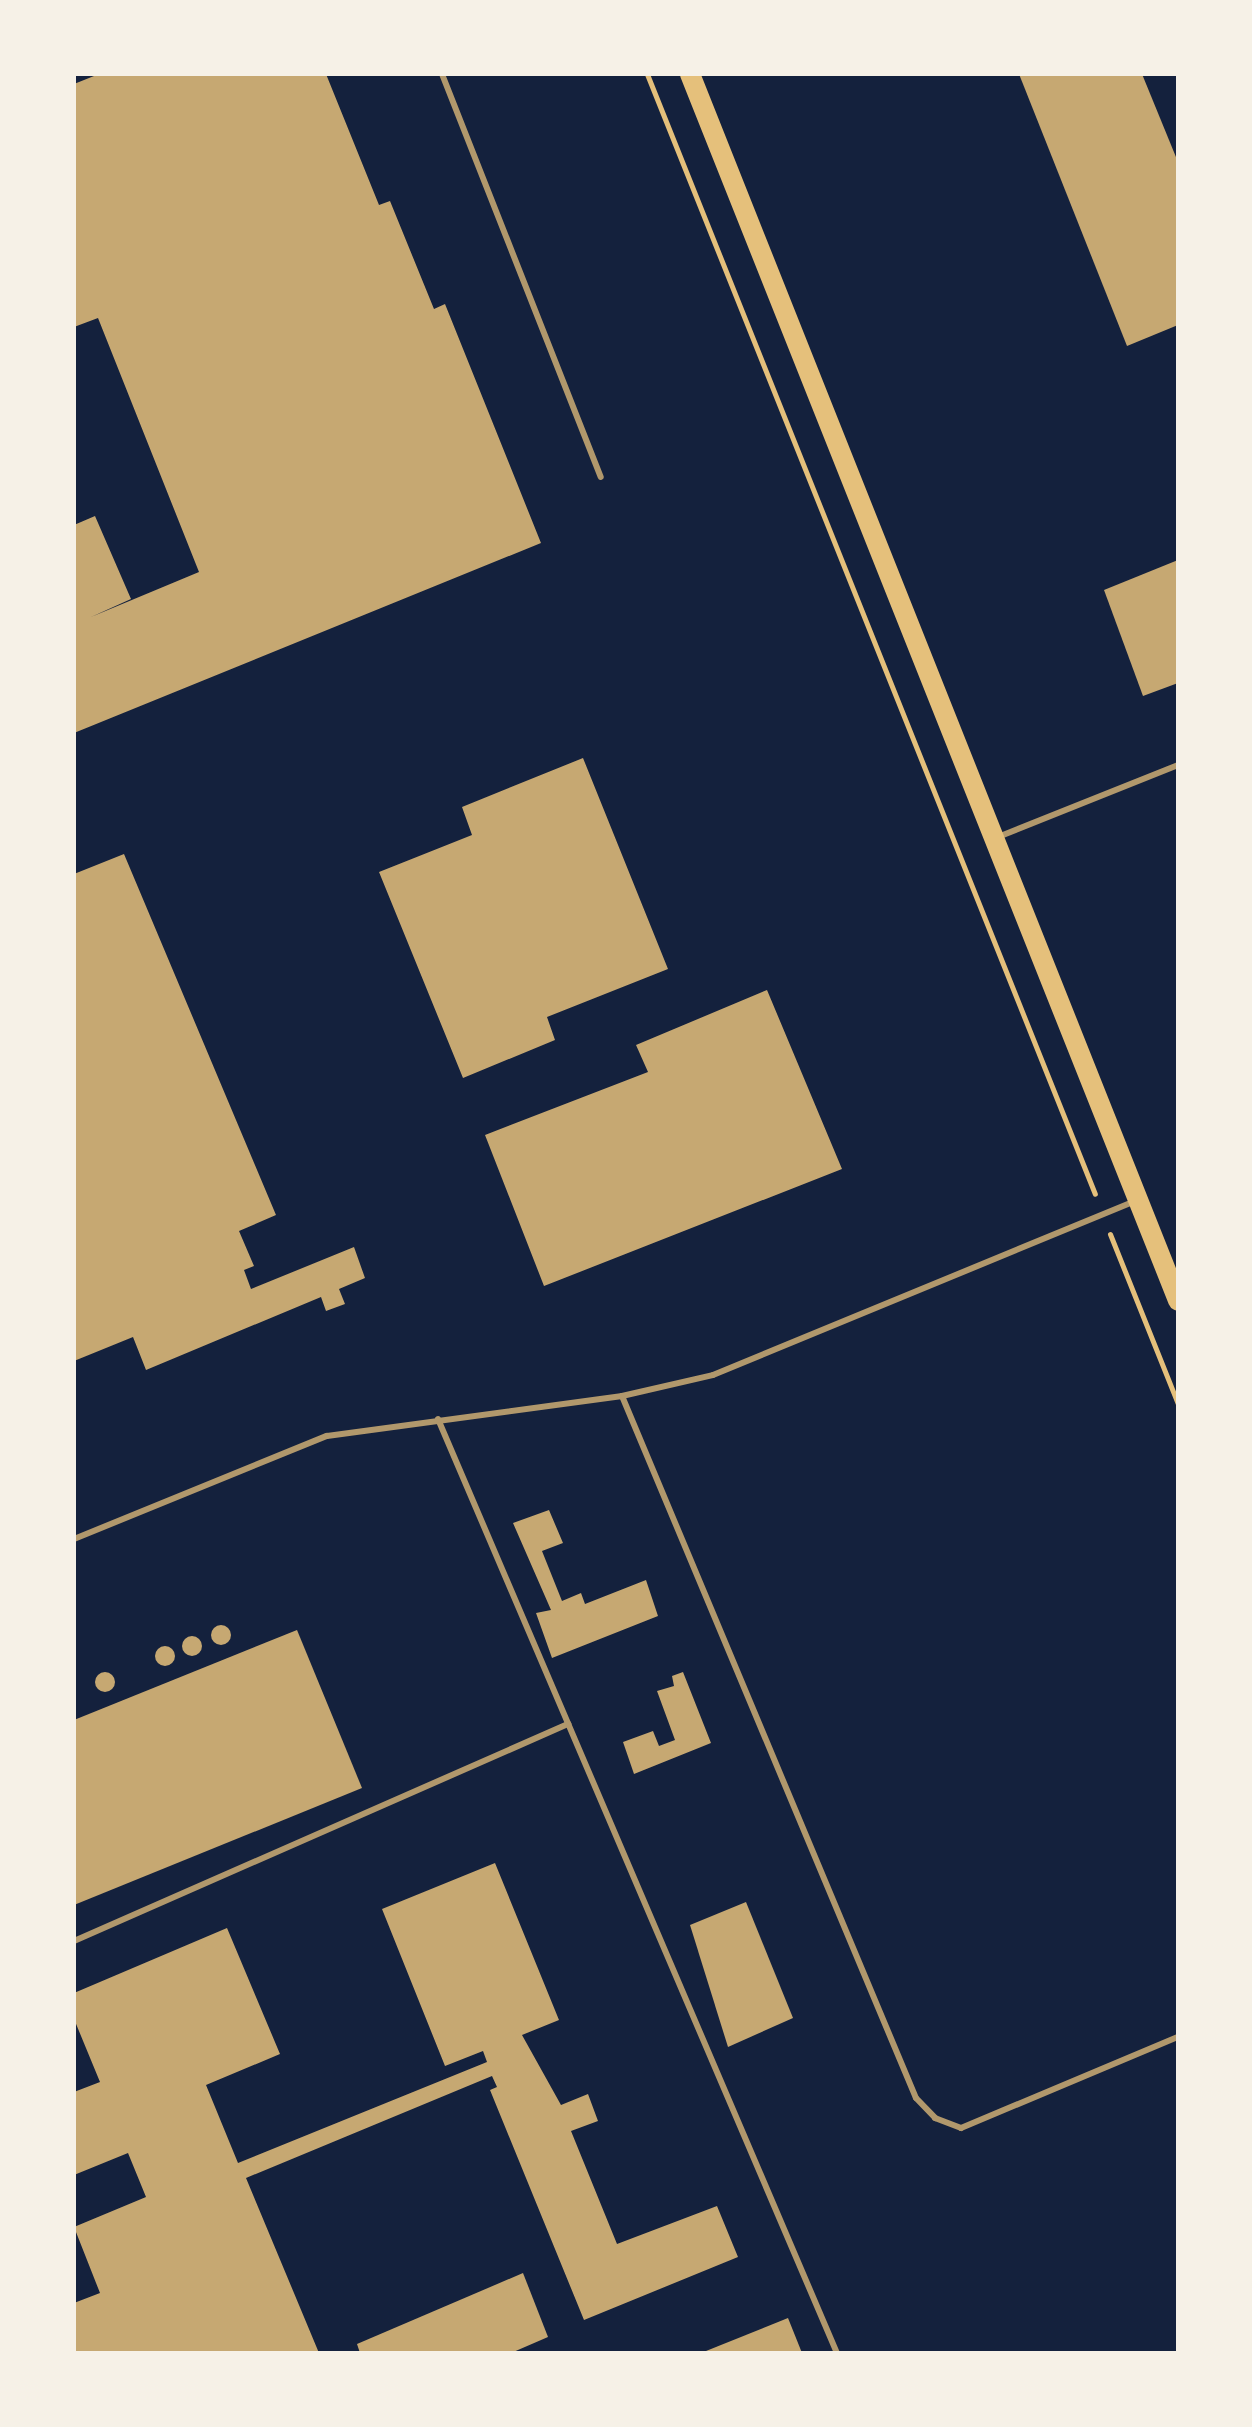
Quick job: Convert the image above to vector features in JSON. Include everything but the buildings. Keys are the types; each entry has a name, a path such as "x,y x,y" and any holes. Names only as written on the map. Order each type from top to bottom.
{"main road":[{"path":"690,74 1178,1300"}],"lane":[{"path":"442,74 601,477"},
{"path":"994,838 1178,765"},
{"path":"74,1539 327,1436 622,1396 713,1375 1138,1199"},
{"path":"622,1396 916,2098 935,2118 961,2128 1178,2037"},
{"path":"438,1419 837,2353"},
{"path":"74,1941 568,1724"}],"path":[{"path":"647,74 1178,1404"}]}
